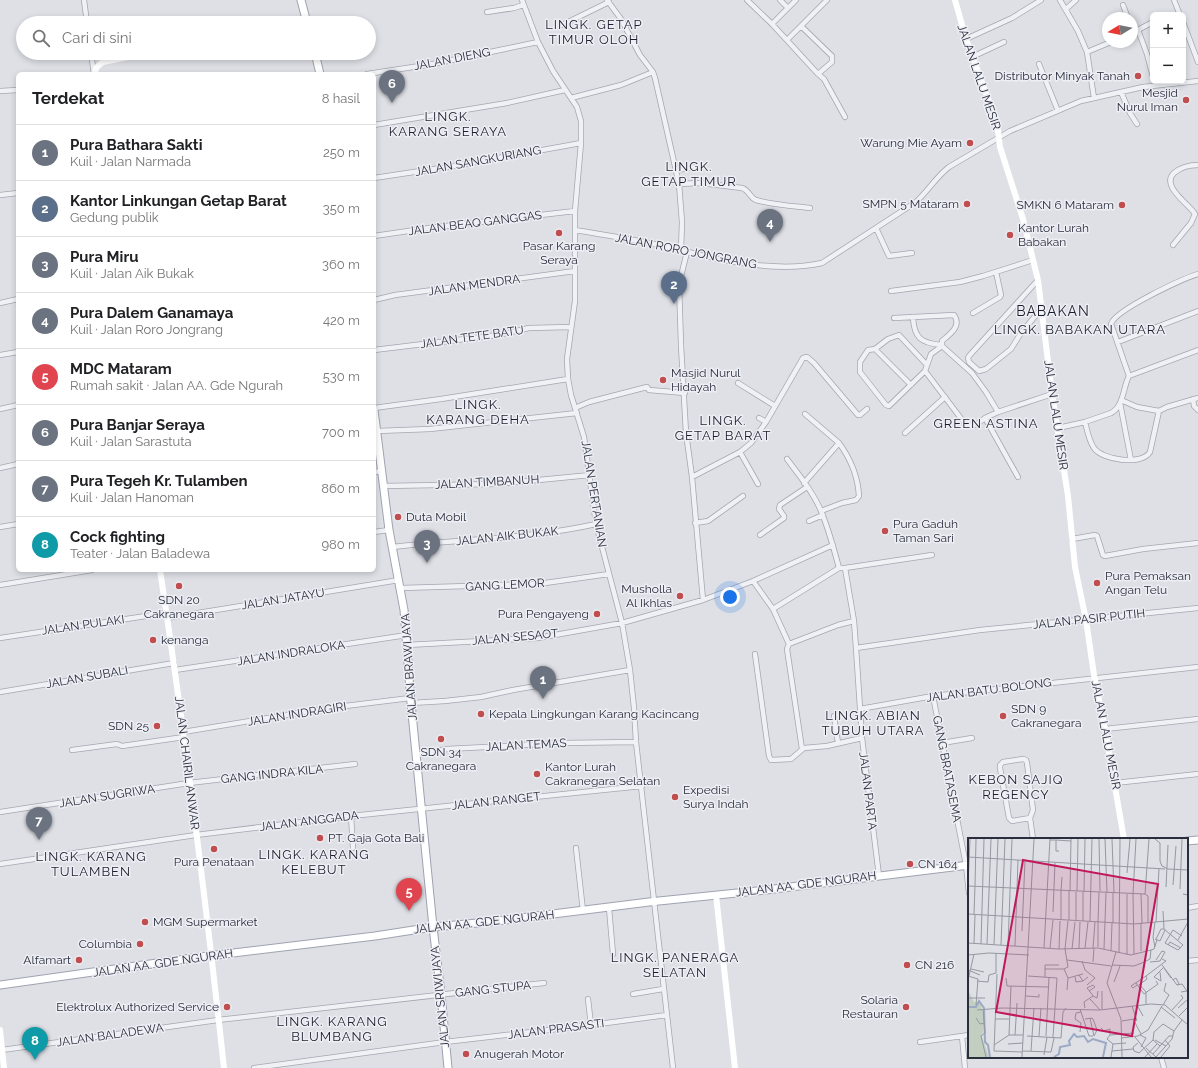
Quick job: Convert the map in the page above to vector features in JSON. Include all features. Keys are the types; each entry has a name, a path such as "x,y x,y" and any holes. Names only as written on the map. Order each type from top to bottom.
{"main road":[{"path":"301,0 305,16"},
{"path":"317,60 320,72"},
{"name":"JALAN BRAWIJAYA","path":"376,424 378,472 383,486 389,530 401,588 407,635 411,701 433,926"},
{"path":"1188,841 1198,840"},
{"name":"JALAN AA. GDE NGURAH","path":"0,985 211,956 375,936 433,926 489,922 968,865"},
{"name":"JALAN SRIWIJAYA","path":"433,926 448,1068"}],"street":[{"path":"84,0 86,16"},
{"path":"747,0 824,79 845,118"},
{"path":"780,0 788,8"},
{"path":"772,24 796,0"},
{"path":"787,40 826,0"},
{"path":"966,40 1012,18 1041,0"},
{"path":"1060,0 1088,52 1094,98"},
{"path":"1066,9 1076,0"},
{"path":"1174,0 1179,12"},
{"path":"562,25 608,1 621,19 640,55 653,72 662,102 680,184 682,222 681,250"},
{"name":"JALAN LALU MESIR","path":"957,1 966,40 997,123 1000,148 1024,219 1038,280 1075,567 1086,620 1124,838"},
{"path":"487,12 514,8 522,3"},
{"name":"JALAN PERTANIAN","path":"522,3 538,42 553,71 580,114 581,143 575,230 575,301 567,358 568,379 584,437 596,524 622,623 630,670 636,742 667,1015 671,1068"},
{"path":"1123,5 1126,12"},
{"path":"1138,30 1150,24"},
{"path":"801,26 832,56 832,62 818,74"},
{"path":"1186,30 1198,62"},
{"path":"1138,38 1147,54 1150,66"},
{"name":"JALAN DIENG","path":"376,73 433,64 538,42"},
{"path":"972,57 1004,42"},
{"path":"1088,52 1102,46"},
{"path":"92,60 94,72"},
{"path":"95,72 97,67 103,62 113,60"},
{"path":"1039,64 1058,111"},
{"path":"571,98 621,85 653,72"},
{"name":"JALAN RORO JONGRANG","path":"1186,82 1198,81"},
{"name":"JALAN RORO JONGRANG","path":"575,230 740,263 798,266 813,265 825,262 916,202 927,192 940,174 949,167 999,139 1010,131 1081,101 1155,84"},
{"path":"0,91 16,90"},
{"path":"376,125 507,103 565,90"},
{"path":"1121,92 1130,113 1137,124"},
{"name":"JALAN SANGKURIANG","path":"376,178 462,165 581,143"},
{"path":"1173,245 1191,222 1195,214 1172,186 1171,178 1174,174 1186,166 1198,165"},
{"path":"677,170 696,167"},
{"path":"680,184 700,183 742,188 748,191 756,200 810,208"},
{"path":"0,195 16,193"},
{"name":"JALAN BEAQ GANGGAS","path":"376,236 576,211"},
{"path":"876,228 889,256 912,253"},
{"path":"687,252 679,289 686,433 692,477 702,600"},
{"path":"891,291 960,282 1033,260"},
{"name":"JALAN MENDRA","path":"376,300 395,295 575,271"},
{"path":"972,314 1000,297 996,272"},
{"path":"1058,428 1084,422 1114,412 1120,402 1129,376 1111,324 1115,317 1160,290 1198,274"},
{"path":"1038,280 968,357 969,362 979,371 982,371 1011,349 1021,333 1042,308"},
{"path":"0,303 16,299"},
{"path":"1118,342 1198,311"},
{"path":"894,318 954,315 957,320 956,327 942,341 942,346 931,354 925,371 890,406 886,405 860,372 860,362 868,350 875,348 888,339 899,335 927,365"},
{"path":"913,317 915,331 920,338 927,343 942,346 972,373 998,412"},
{"name":"JALAN TETE BATU","path":"376,350 498,335 529,328 571,327"},
{"path":"875,348 911,384"},
{"path":"1129,376 1198,350"},
{"path":"0,355 16,352"},
{"path":"692,477 740,452 757,436 782,396 801,359 807,357 814,363 858,415 862,414 867,409"},
{"path":"925,371 966,425 971,426 998,412 1052,394"},
{"path":"376,411 568,379"},
{"path":"738,383 775,406"},
{"path":"377,431 430,429 576,411 589,402 647,387 650,390 684,393"},
{"path":"905,433 945,397"},
{"path":"1120,402 1159,411 1167,406 1195,399 1194,406 1198,410"},
{"path":"1120,402 1131,460"},
{"path":"0,409 16,405"},
{"path":"1084,422 1092,444 1099,453 1120,460 1131,460 1147,457 1150,452 1159,411"},
{"path":"805,414 838,443 844,451 852,468 858,496 856,500 842,503 809,521"},
{"path":"759,418 766,422"},
{"path":"985,418 1018,477"},
{"path":"760,535 784,518 779,509 780,505 805,485 838,443"},
{"path":"740,452 758,484"},
{"path":"787,458 822,513 839,568"},
{"path":"0,468 16,464"},
{"name":"JALAN TIMBANUH","path":"383,486 497,484 590,475"},
{"path":"695,523 708,521 743,496"},
{"path":"0,527 16,524"},
{"name":"JALAN AIK BUKAK","path":"393,547 535,535 596,524"},
{"path":"376,532 389,530"},
{"path":"1072,539 1095,535 1097,536 1103,555 1105,556 1143,549 1198,543"},
{"name":"JALAN SESAOT","path":"407,645 538,638 622,623 702,600 753,581 833,545"},
{"path":"773,609 839,568 932,555"},
{"name":"JALAN PARTA","path":"845,568 854,621 862,738 879,876"},
{"path":"0,585 80,572"},
{"name":"JALAN CHAIRIL ANWAR","path":"160,572 175,670 224,1068"},
{"name":"GANG LEMOR","path":"401,588 538,584 609,574"},
{"name":"JALAN JATAYU","path":"167,615 399,580"},
{"path":"753,581 773,609 789,644 787,649 802,749"},
{"name":"JALAN PASIR PUTIH","path":"856,648 980,630 1198,608"},
{"name":"JALAN PULAKI","path":"0,638 167,615"},
{"path":"789,644 838,625 854,621"},
{"name":"JALAN INDRALOKA","path":"175,670 407,635"},
{"path":"755,654 769,756 771,760 791,758 802,749 828,746 862,738"},
{"name":"JALAN SUBALI","path":"0,692 174,663"},
{"name":"JALAN BATU BOLONG","path":"860,707 933,696 1198,667"},
{"name":"JALAN INDRAGIRI","path":"72,750 116,744 122,746 329,708 411,701 445,701 481,697 630,670"},
{"name":"GANG BRATASEMA","path":"933,696 968,865"},
{"path":"834,716 838,743"},
{"path":"1105,729 1198,719"},
{"path":"942,743 972,738"},
{"name":"JALAN TEMAS","path":"416,755 447,749 562,743 636,742"},
{"path":"1030,818 1015,822 1012,822 1008,818 1000,768 1001,763 1023,759 1027,761 1033,810 1030,818 1033,838"},
{"name":"GANG INDRA KILA","path":"189,783 355,764"},
{"path":"1115,783 1198,774"},
{"name":"JALAN SUGRIWA","path":"0,812 189,783"},
{"name":"JALAN RANGET","path":"421,808 642,786"},
{"name":"JALAN ANGGADA","path":"0,864 196,835 421,808"},
{"path":"350,816 353,848"},
{"path":"576,848 582,911"},
{"path":"716,895 735,1068"},
{"path":"1188,908 1198,906"},
{"path":"608,908 613,954"},
{"path":"1188,961 1198,960"},
{"name":"GANG STUPA","path":"219,1020 544,983"},
{"path":"633,994 663,989"},
{"path":"588,999 591,1025"},
{"name":"JALAN PRASASTI","path":"254,1068 445,1042 667,1015"},
{"name":"JALAN BALADEWA","path":"2,1050 219,1020"},
{"path":"0,1030 4,1068"},
{"path":"920,1042 968,1035"},
{"path":"962,1036 966,1068"},
{"path":"1161,1058 1164,1068"}],"place":[{"name":"Distributor Minyak Tanah","path":"1138,76"},
{"name":"Mesjid Nurul Iman","path":"1186,100"},
{"name":"Pura Banjar Seraya","path":"392,103"},
{"name":"Warung Mie Ayam","path":"970,143"},
{"name":"SMPN 5 Mataram","path":"967,204"},
{"name":"SMKN 6 Mataram","path":"1122,205"},
{"name":"Pasar Karang Seraya","path":"559,233"},
{"name":"Kantor Lurah Babakan","path":"1010,235"},
{"name":"Pura Dalem Ganamaya","path":"770,242"},
{"name":"Kantor Linkungan Getap Barat","path":"674,304"},
{"name":"Masjid Nurul Hidayah","path":"663,380"},
{"name":"Duta Mobil","path":"398,517"},
{"name":"Pura Gaduh Taman Sari","path":"885,531"},
{"name":"Pura Miru","path":"427,563"},
{"name":"Pura Pemaksan Angan Telu","path":"1097,583"},
{"name":"SDN 20 Cakranegara","path":"179,586"},
{"name":"Musholla Al Ikhlas","path":"680,596"},
{"name":"Pura Pengayeng","path":"597,614"},
{"name":"kenanga","path":"153,640"},
{"name":"Pura Bathara Sakti","path":"543,699"},
{"name":"Kepala Lingkungan Karang Kacincang","path":"481,714"},
{"name":"SDN 9 Cakranegara","path":"1003,716"},
{"name":"SDN 25","path":"157,726"},
{"name":"SDN 34 Cakranegara","path":"441,739"},
{"name":"Kantor Lurah Cakranegara Selatan","path":"537,774"},
{"name":"Expedisi Surya Indah","path":"675,797"},
{"name":"PT. Gaja Gota Bali","path":"320,838"},
{"name":"Pura Tegeh Kr. Tulamben","path":"39,840"},
{"name":"Pura Penataan","path":"214,849"},
{"name":"CN 164","path":"910,864"},
{"name":"MDC Mataram","path":"409,911"},
{"name":"MGM Supermarket","path":"145,922"},
{"name":"Columbia","path":"140,944"},
{"name":"Alfamart","path":"79,960"},
{"name":"CN 216","path":"907,965"},
{"name":"Elektrolux Authorized Service","path":"227,1007"},
{"name":"Solaria Restauran","path":"906,1007"},
{"name":"Anugerah Motor","path":"466,1054"},
{"name":"Cock fighting","path":"35,1060"}],"district":[{"name":"LINGK. GETAP TIMUR OLOH","path":"594,32"},
{"name":"LINGK. KARANG SERAYA","path":"448,124"},
{"name":"LINGK. GETAP TIMUR","path":"689,174"},
{"name":"BABAKAN","path":"1053,311"},
{"name":"LINGK. BABAKAN UTARA","path":"1080,329"},
{"name":"LINGK. KARANG DEHA","path":"478,412"},
{"name":"GREEN ASTINA","path":"986,423"},
{"name":"LINGK. GETAP BARAT","path":"723,428"},
{"name":"LINGK. ABIAN TUBUH UTARA","path":"873,722"},
{"name":"KEBON SAJIQ REGENCY","path":"1016,786"},
{"name":"LINGK. KARANG KELEBUT","path":"314,862"},
{"name":"LINGK. KARANG TULAMBEN","path":"91,864"},
{"name":"LINGK. PANERAGA SELATAN","path":"675,964"},
{"name":"LINGK. KARANG BLUMBANG","path":"332,1028"}]}
